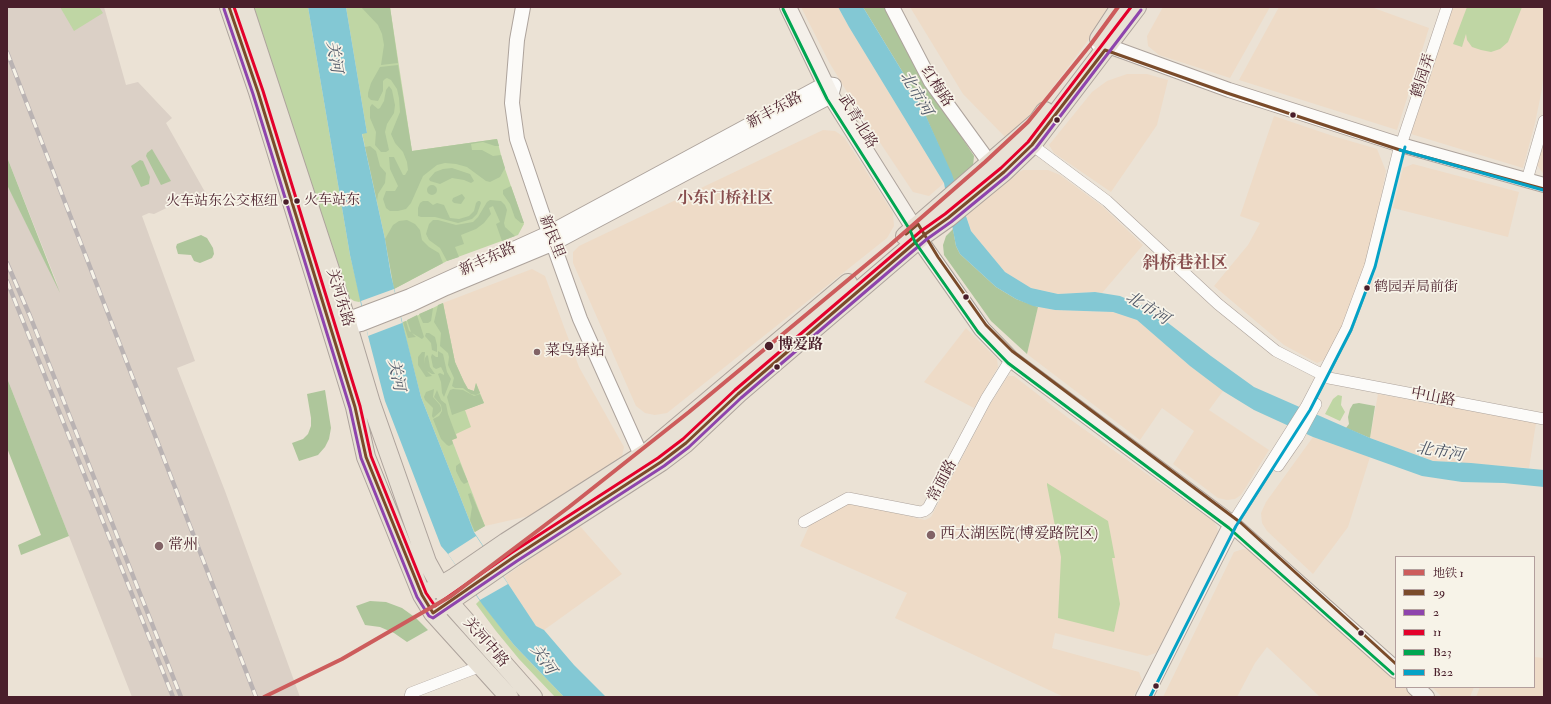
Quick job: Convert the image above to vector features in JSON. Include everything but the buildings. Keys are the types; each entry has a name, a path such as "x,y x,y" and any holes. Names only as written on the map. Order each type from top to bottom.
{"main road":[{"name":"关河东路","path":"229,7 258,92 349,323 355,407 366,457 422,595"},
{"name":"关河东路","path":"244,7 349,323 371,404 427,562 453,585"},
{"name":"武青北路","path":"788,7 830,88 919,232"},
{"name":"武青北路","path":"794,7 830,88"},
{"path":"963,194 1004,172 1032,145 1102,47 1120,7"},
{"path":"510,549 650,450 947,210 963,194 989,162 1038,121 1136,7"},
{"path":"919,232 982,329 1011,359 1235,527 1395,669"},
{"path":"422,595 453,585 510,549 661,462 686,443 738,394 919,232"},
{"path":"1144,697 1235,527"},
{"path":"1153,697 1189,628 1235,527"},
{"name":"关河中路","path":"453,585 449,602 533,697"},
{"name":"关河中路","path":"422,595 433,613 510,697"},
{"path":"433,613 449,602"},
{"path":"1416,688 1426,697"}],"street":[{"name":"新民里","path":"523,7 517,40 512,103 517,139 580,319 642,455"},
{"name":"红梅路","path":"892,7 930,82 989,162"},
{"name":"鹤园弄","path":"1235,527 1309,409 1326,377 1347,328 1370,266 1398,149 1401,145 1447,7"},
{"path":"1102,47 1229,90 1401,145 1544,185"},
{"name":"新丰东路","path":"349,323 411,300 551,238 830,88"},
{"path":"1527,180 1544,121"},
{"name":"中山路","path":"1032,145 1107,201 1218,304 1276,351 1326,377 1544,419"},
{"name":"常面路","path":"804,522 848,498 920,512 928,508 986,399 1011,359"},
{"path":"410,697 411,693 481,666"}],"shaded area":[{"path":"7,7 104,7 126,85 138,82 172,118 166,123 205,192 181,201 154,214 149,213 142,216 195,361 177,368 225,491 300,697 132,697 7,378 7,185 58,286 7,157"},
{"path":"801,7 838,7 944,183 929,196 913,192 853,102 829,62"},
{"path":"910,7 1113,7 1032,115 1007,139 963,94"},
{"path":"1163,7 1270,7 1230,78 1159,55 1148,46 1147,36"},
{"path":"1279,7 1371,7 1429,28 1397,130 1239,80"},
{"path":"1452,7 1544,7 1544,68 1542,89 1523,168 1411,134"},
{"path":"1127,74 1147,74 1168,80 1157,125 1111,192 1054,153 1049,145 1092,92 1107,81"},
{"path":"1274,116 1377,149 1386,171 1368,263 1344,328 1327,359 1317,363 1284,345 1214,286 1248,245 1260,223 1240,216"},
{"path":"823,130 835,131 844,137 893,213 894,226 887,238 667,413 655,415 645,413 636,406 573,263 573,252 579,246"},
{"path":"1544,141 1544,175 1537,165"},
{"path":"1413,164 1519,192 1508,237 1393,208 1403,168"},
{"path":"1023,170 1048,170 1060,175 1102,206 1143,245 1102,293 1058,294 1031,288 1005,272 971,231 966,215 1010,177"},
{"path":"532,269 545,276 579,367 624,447 622,456 529,516 485,526 452,440 465,410 484,403 476,384 474,391 468,389 455,362 443,303"},
{"path":"1038,307 1055,310 1113,312 1137,320 1190,366 1223,391 1209,410 1269,450 1241,495 1235,499 1227,500 1218,498 1173,464 1194,431 1162,408 1140,440 1027,354"},
{"path":"966,328 997,359 998,367 974,408 924,382"},
{"path":"1008,376 1014,376 1067,417 1214,522 1217,527 1217,539 1156,653 1147,656 1055,633 1052,648 1139,672 1142,680 1133,697 1064,697 895,618 907,593 800,546 810,524 849,502 925,520 931,517 989,406"},
{"path":"1378,394 1536,423 1529,468 1433,461 1370,438"},
{"path":"1313,437 1370,457 1348,527 1313,574 1267,531 1262,523 1261,513 1266,502"},
{"path":"579,525 622,574 544,630 536,627 504,577"},
{"path":"1243,549 1252,551 1395,679 1395,688 1405,688 1415,697 1320,697 1267,647 1255,663 1237,697 1163,697 1234,552"},
{"path":"1535,657 1544,658 1544,697 1476,697 1480,688 1535,688"},
{"path":"1433,688 1474,688 1470,697 1442,697"}],"green space":[{"path":"60,7 99,7 103,13 74,31"},
{"path":"254,7 308,7 350,255 361,301 359,302 348,297"},
{"path":"346,7 390,7 412,151 497,139 503,163 524,224 518,235 447,261 394,289 385,239 362,133 367,133"},
{"path":"361,7 390,7 398,63 381,65 384,45 382,34 378,25"},
{"path":"863,7 884,7 926,82 974,156 973,166 954,181 916,94"},
{"path":"1467,7 1522,7 1508,42 1500,49 1491,52 1472,47 1467,40 1466,34 1462,47 1453,44"},
{"path":"398,65 412,151 497,139 499,146 483,142 471,144 472,150 482,150 493,156 501,155 505,168 500,177 490,182 486,181 467,167 445,163 437,165 423,176 411,203 406,209 390,211 386,208 383,199 386,191 395,191 398,186 390,169 389,157 394,157 403,175 405,175 408,170 403,152 395,143 391,134 400,112 399,98 397,89 391,80 387,78 383,81 383,91 378,101 371,100 368,97 368,93 371,83 380,67"},
{"path":"389,86 392,90 395,105 394,113 387,124 385,132 389,150 386,152 381,152 375,145 376,132 370,118 370,107 372,104 378,109 380,108 384,101 386,90"},
{"path":"370,146 376,151 380,166 386,173 385,183 378,194 377,201 365,147"},
{"path":"152,149 171,181 161,185 146,156"},
{"path":"7,157 60,293 7,185"},
{"path":"140,160 143,161 150,177 149,184 141,187 131,166"},
{"path":"452,168 470,174 474,181 471,183 452,178 440,184 430,181 429,179 435,172"},
{"path":"430,185 434,185 437,190 434,195 430,195 427,192 427,188"},
{"path":"511,186 524,223 521,223 515,218 510,204 503,194 503,190"},
{"path":"462,194 465,198 461,204 454,203 452,201 453,198"},
{"path":"490,200 501,201 505,205 507,210 504,223 505,227 515,236 502,241 496,224 500,222 493,206 489,208 491,214 484,223 476,229 461,235 464,244 455,247 459,257 447,261 440,248 429,240 426,234 429,224 433,220 456,225 473,222"},
{"path":"423,201 428,201 433,205 437,203 444,205 450,218 459,219 469,216 474,211 476,203 480,201 481,203 477,214 472,219 458,223 435,217 418,216 418,208 420,203"},
{"path":"407,220 415,224 420,230 422,240 429,247 439,253 443,263 394,289 385,239 393,225 399,221"},
{"path":"953,229 956,246 960,254 996,287 1016,299 1038,307 1027,354 991,321 944,255 943,245 946,236"},
{"path":"201,235 207,238 213,248 214,254 212,258 200,263 194,261 191,255 178,254 176,247 177,244"},
{"path":"443,303 455,362 468,389 474,391 476,383 484,403 465,410 471,427 456,434 457,438 452,440 485,526 474,532 421,397 402,323"},
{"path":"443,303 455,362 468,389 474,391 476,383 480,393 476,395 471,394 463,388 455,388 452,386 454,378 448,365 448,353 440,346 441,333 434,322 438,305"},
{"path":"433,308 431,321 428,323 423,323 419,314"},
{"path":"417,315 424,337 422,339 412,333 416,337 408,338 403,322 406,321 409,331 411,332 407,320"},
{"path":"426,333 429,333 435,337 437,352 432,350 431,343 425,336"},
{"path":"438,351 443,354 447,372 451,379 444,397 438,374 440,373 444,375 444,373 441,367 436,369 433,367 431,357 432,354 438,357"},
{"path":"422,352 425,352 424,364 425,358 427,355 428,356 430,367 435,374 427,371 432,376 426,377 418,365 418,357"},
{"path":"7,378 69,536 21,555 18,545 41,535 7,448"},
{"path":"434,389 433,397 440,405 441,411 433,418 433,408 424,397 426,392"},
{"path":"325,390 331,428 329,439 325,447 318,455 299,461 292,443 303,439 308,434 311,426 307,394"},
{"path":"437,390 441,400 446,404 457,438 452,440 453,444 449,446 441,439 433,419 439,416 442,411 441,405 434,397"},
{"path":"450,390 463,390 474,396 480,394 484,403 452,415 447,397"},
{"path":"1338,395 1342,396 1341,405 1345,412 1340,421 1325,414 1333,399"},
{"path":"1359,403 1375,406 1370,438 1346,428 1349,424 1348,417 1350,409 1353,404"},
{"path":"460,463 468,482 464,484 456,471 456,466"},
{"path":"1047,483 1108,521 1115,558 1112,558 1120,604 1114,632 1058,618 1061,557"},
{"path":"471,493 485,526 475,532 470,520 472,507 468,494"},
{"path":"480,600 514,645 564,697 555,697 519,659 476,604"},
{"path":"370,601 386,602 402,608 416,618 428,630 407,642 394,633 380,627 365,625 356,606"}],"water":[{"name":"关河","path":"308,7 346,7 367,133 362,134 385,239 391,275 403,325 421,397 474,532 536,626 544,630 574,665 606,697 564,697 514,645 482,604 441,546 385,401 368,336 350,255"},
{"name":"北市河","path":"838,7 863,7 916,94 952,174 971,231 1005,272 1031,288 1058,294 1095,292 1120,296 1150,309 1254,387 1370,438 1433,461 1544,470 1544,487 1504,483 1462,482 1422,476 1313,437 1254,410 1223,391 1190,366 1137,320 1113,312 1055,310 1033,306 1016,299 996,287 960,254 956,246 944,183"}],"pier":[{"path":"394,289 402,323 368,336 361,301"},
{"path":"476,536 508,584 480,600 448,554"}],"railway":[{"path":"7,52 256,697"},
{"path":"7,263 30,316 181,697"},
{"path":"7,281 173,697"}],"metro line":[{"name":"1","path":"264,697 342,659 451,596 569,507 689,412 890,245 985,162 1028,122 1091,44 1118,7"}],"transit line":[{"name":"29","path":"229,7 258,92 355,407 366,457 422,595 433,613 514,557 661,462 686,443 738,394 924,235 948,218 1004,172 1032,145 1105,50 1227,93 1403,151 1544,189"},
{"name":"11","path":"234,7 263,91 360,406 371,456 426,593 435,606 511,553 658,458 683,439 735,390 921,231 945,214 1001,168 1028,142 1131,7"},
{"name":"2","path":"224,9 253,94 350,408 361,458 417,597 429,616 433,618 517,561 664,466 689,447 741,398 927,239 951,222 1007,176 1036,148 1141,10"},
{"name":"B23","path":"783,9 827,99 910,230 915,242 978,332 1008,363 1229,528 1393,674"},
{"name":"B22","path":"1150,697 1236,526 1310,410 1351,330 1375,267 1405,147"},
{"name":"B22","path":"1400,150 1543,190"},
{"name":"29","path":"906,234 918,224 938,257 986,325 1012,351 1241,523 1395,663"}],"place":[{"name":"火车站东","path":"297,201"},
{"name":"火车站东公交枢纽","path":"286,202"},
{"name":"鹤园弄局前街","path":"1367,288"},
{"name":"博爱路","path":"769,346"},
{"name":"菜鸟驿站","path":"537,352"},
{"name":"西太湖医院(博爱路院区)","path":"931,535"},
{"name":"常州","path":"159,546"}],"district":[{"name":"小东门桥社区","path":"725,200"},
{"name":"斜桥巷社区","path":"1185,264"}]}
